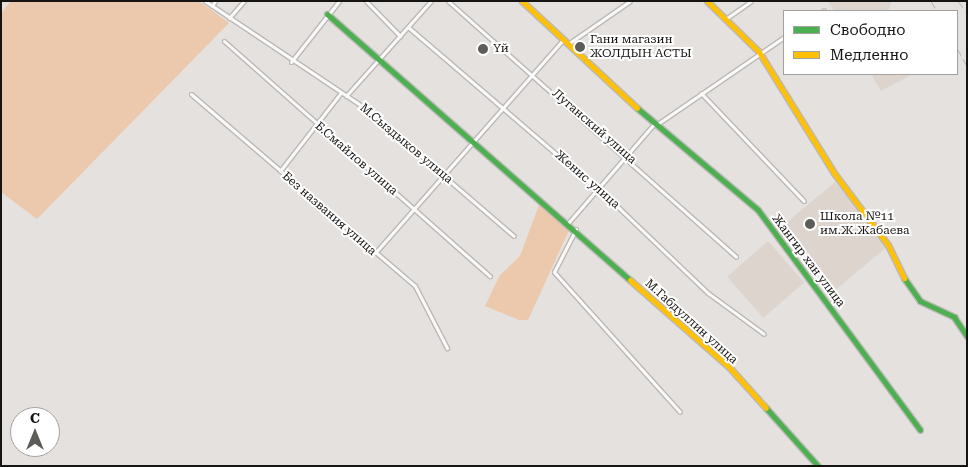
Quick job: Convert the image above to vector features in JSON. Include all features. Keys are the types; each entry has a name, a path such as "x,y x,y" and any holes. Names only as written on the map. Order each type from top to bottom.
{"street":[{"name":"М.Сыздыков улица","path":"205,1 291,62 346,96 444,175 514,236"},
{"path":"212,6 215,1"},
{"path":"229,18 244,1"},
{"path":"291,62 339,1"},
{"path":"366,1 400,36"},
{"path":"346,96 432,1"},
{"name":"Луганский улица","path":"448,1 627,156 736,257"},
{"name":"Жангир хан улица","path":"522,1 655,124 758,210 920,430"},
{"path":"375,253 505,108 532,74 565,42 630,1"},
{"path":"707,1 727,18 759,52 834,173 888,245 896,266 920,301 954,317 967,336"},
{"path":"727,18 751,1"},
{"name":"М.Габдуллин улица","path":"327,14 474,143 569,222 668,317 729,368 818,466"},
{"name":"Женис улица","path":"408,27 505,108 708,293 764,334"},
{"path":"569,222 655,124 783,38"},
{"name":"Б.Смайлов улица","path":"224,41 490,276"},
{"path":"701,93 804,201"},
{"name":"Без названия улица","path":"191,94 420,292 447,348"},
{"path":"280,171 340,94"},
{"path":"576,229 554,272 680,412"}],"shaded area":[{"path":"11,1 199,1 229,23 37,219 1,192 1,13"},
{"path":"828,1 892,1 888,10 833,10"},
{"path":"872,75 911,75 881,91"},
{"path":"835,182 888,246 833,292 780,228"},
{"path":"539,205 571,226 528,320 519,320 485,306 500,275 520,256"},
{"path":"768,241 804,283 763,318 727,276"}],"railway":[{"path":"931,1 936,10"},
{"path":"958,1 967,12"},
{"path":"958,50 967,66"}],"traffic: fast":[{"path":"327,14 630,280"},
{"path":"637,108 758,210 920,430"},
{"path":"904,278 920,301 954,317 967,336"},
{"path":"766,408 818,466"}],"traffic: slow":[{"path":"522,1 637,108"},
{"path":"707,1 759,52 834,173 888,245 904,278"},
{"path":"630,280 729,367 766,408"}],"place":[{"name":"Гани магазин ЖОЛДЫН АСТЫ","path":"580,47"},
{"name":"Үй","path":"483,49"},
{"name":"Школа №11 им.Ж.Жабаева","path":"810,224"}]}
